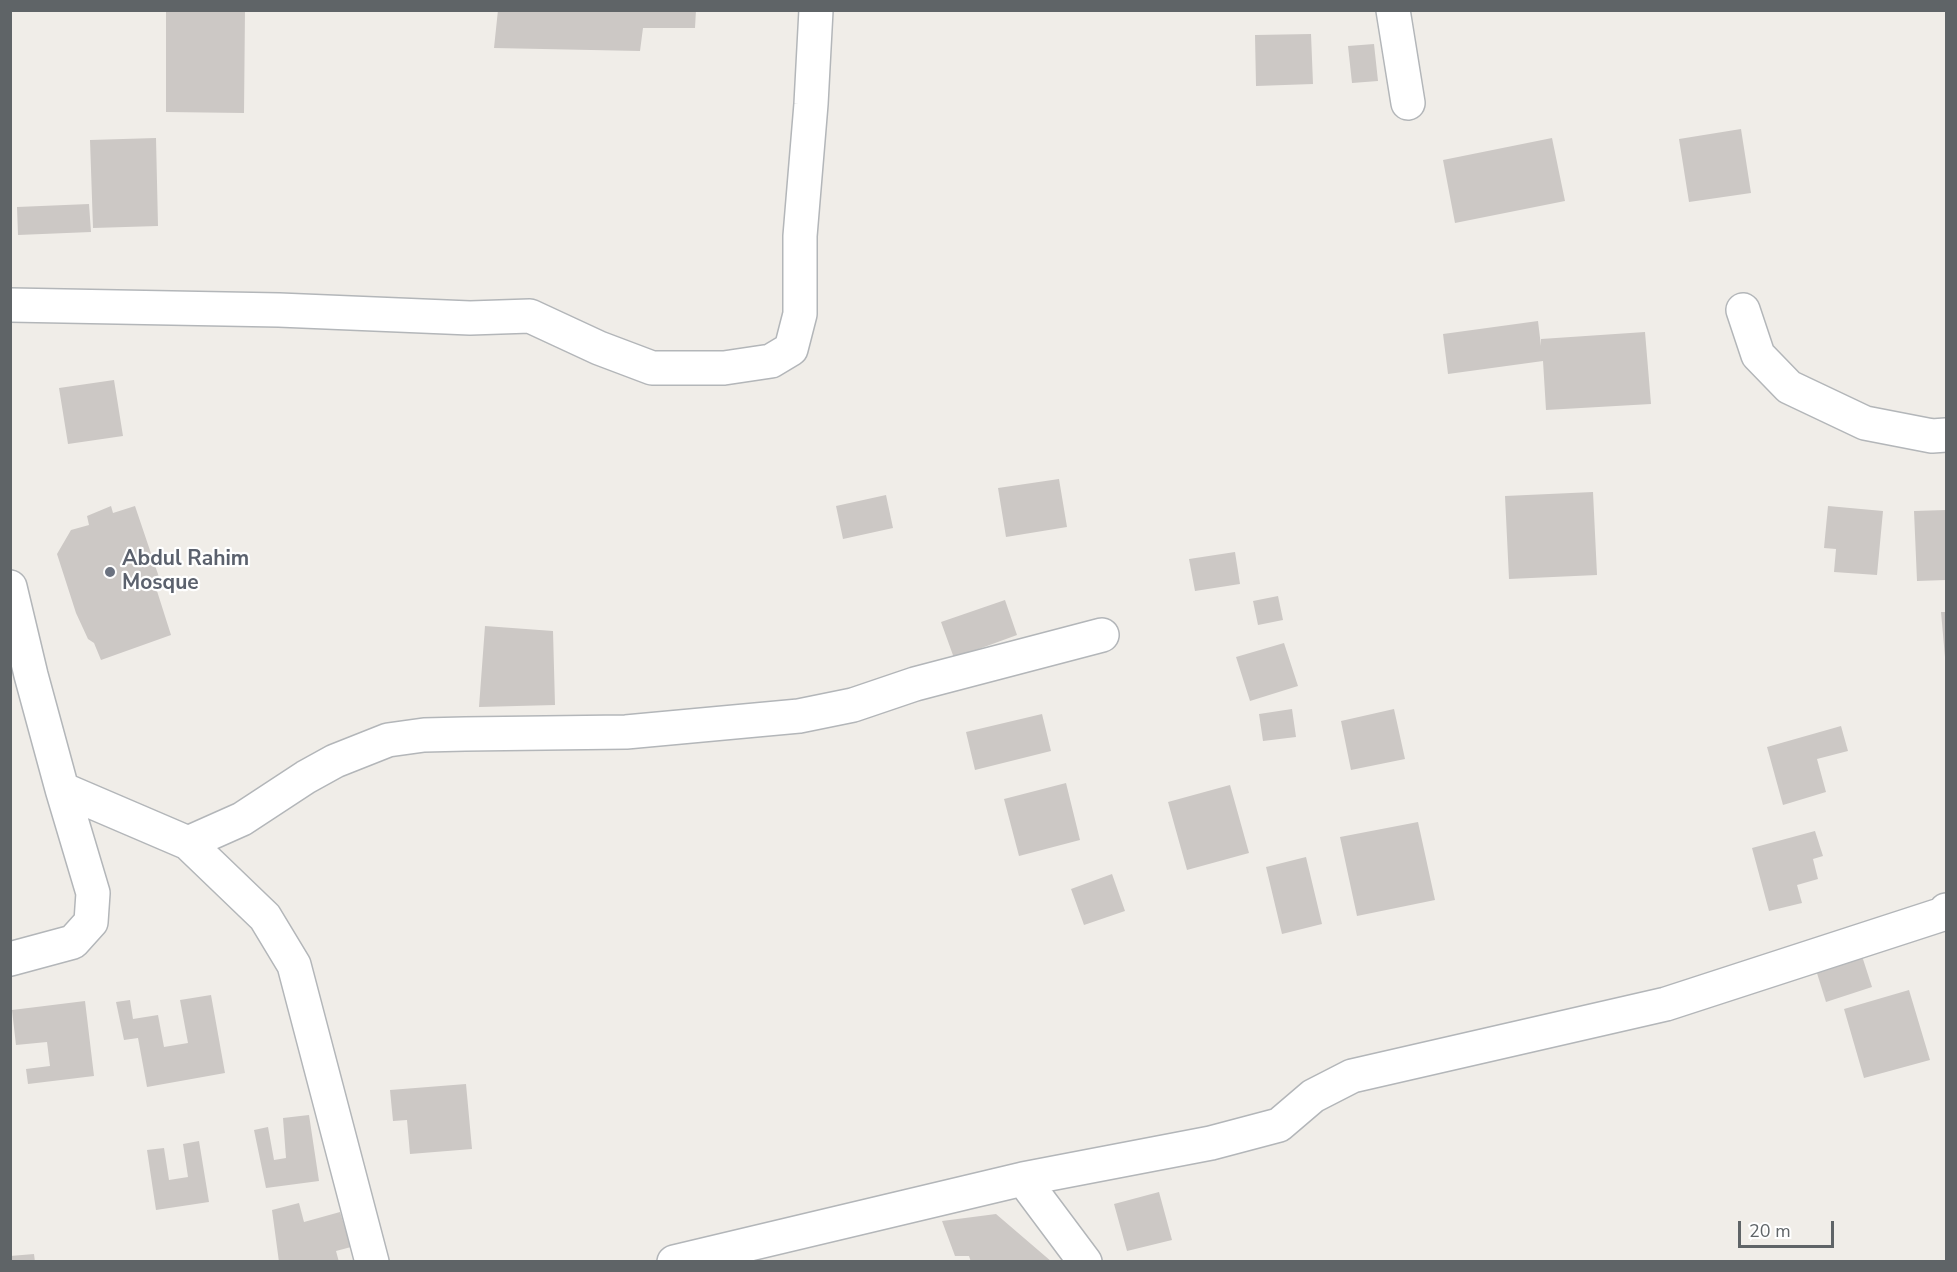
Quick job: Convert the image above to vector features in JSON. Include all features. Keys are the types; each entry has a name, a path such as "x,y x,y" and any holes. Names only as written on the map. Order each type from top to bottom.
{"street":[{"path":"10,305 279,310 470,318 530,316 599,348 652,368 724,368 771,361 790,349 800,314 800,236 816,10"},
{"path":"1393,10 1407,104"},
{"path":"1743,310 1758,355 1789,387 1865,423 1932,436 1947,435"},
{"path":"10,587 31,675 93,894 91,922 73,942 10,959"},
{"path":"188,843 242,819 335,761 388,740 424,735 626,732 799,716 853,705 915,684 1102,635"},
{"path":"62,789 188,843 265,917 294,965 372,1262"},
{"path":"674,1262 1023,1179 1211,1143 1279,1125 1313,1096 1352,1076 1666,1004 1933,917 1947,910"},
{"path":"1023,1179 1085,1262"}],"building":[{"path":"166,10 245,10 244,113 166,112"},
{"path":"498,10 696,10 695,28 643,28 640,51 494,48"},
{"path":"1311,34 1313,84 1256,86 1255,35"},
{"path":"1374,44 1378,81 1352,83 1348,46"},
{"path":"1741,129 1751,193 1689,202 1679,139"},
{"path":"156,138 158,226 93,228 90,140"},
{"path":"1552,138 1565,201 1455,223 1443,160"},
{"path":"89,204 91,232 18,235 17,207"},
{"path":"1538,321 1541,346 1541,339 1645,332 1651,404 1546,410 1543,361 1448,374 1443,334"},
{"path":"114,380 123,436 68,444 59,388"},
{"path":"1059,479 1067,527 1006,537 998,488"},
{"path":"1593,492 1597,575 1509,579 1505,496"},
{"path":"886,495 893,528 843,539 836,506"},
{"name":"Abdul Rahim Mosque","path":"111,506 113,513 135,506 163,589 157,591 171,635 101,660 94,643 88,639 76,613 57,554 71,530 89,525 87,516"},
{"path":"1828,506 1883,511 1877,575 1834,572 1836,549 1824,548"},
{"path":"1946,510 1946,580 1917,581 1914,511"},
{"path":"1235,552 1240,584 1195,591 1189,559"},
{"path":"1278,596 1283,620 1258,625 1253,601"},
{"path":"1005,600 1017,635 954,658 941,622"},
{"path":"1941,612 1946,612 1946,657 1945,657"},
{"path":"485,626 553,631 555,705 479,707"},
{"path":"1284,643 1298,686 1250,701 1236,657"},
{"path":"1292,709 1296,737 1263,741 1259,714"},
{"path":"1394,709 1405,759 1351,770 1341,721"},
{"path":"1042,714 1051,751 975,770 966,732"},
{"path":"1841,726 1848,751 1817,759 1826,792 1783,805 1767,747"},
{"path":"1066,783 1080,840 1019,856 1004,799"},
{"path":"1230,785 1249,853 1187,870 1168,802"},
{"path":"1418,822 1435,900 1357,916 1340,837"},
{"path":"1815,831 1823,856 1813,859 1818,879 1797,885 1802,903 1769,911 1752,848"},
{"path":"1306,857 1322,924 1282,934 1266,867"},
{"path":"1112,874 1125,911 1084,925 1071,889"},
{"path":"1862,956 1872,987 1826,1002 1816,970"},
{"path":"1909,990 1930,1060 1864,1078 1844,1009"},
{"path":"211,995 225,1073 147,1087 138,1038 124,1040 116,1002 130,1000 133,1019 158,1015 164,1047 188,1043 180,1000"},
{"path":"85,1001 94,1076 28,1084 26,1069 50,1066 47,1042 16,1045 12,1010"},
{"path":"466,1084 472,1149 410,1154 407,1120 393,1121 390,1090"},
{"path":"309,1115 319,1181 266,1188 254,1130 268,1127 274,1160 286,1158 283,1118"},
{"path":"199,1141 209,1202 156,1210 147,1150 164,1148 169,1180 188,1177 183,1144"},
{"path":"1159,1192 1172,1240 1127,1251 1114,1204"},
{"path":"299,1203 304,1222 340,1212 351,1247 336,1251 339,1262 279,1262 272,1210"},
{"path":"996,1214 1052,1262 971,1262 969,1256 955,1256 942,1221"},
{"path":"34,1254 35,1262 10,1262 10,1256"}],"place":[{"name":"Abdul Rahim Mosque","path":"110,572"}]}
